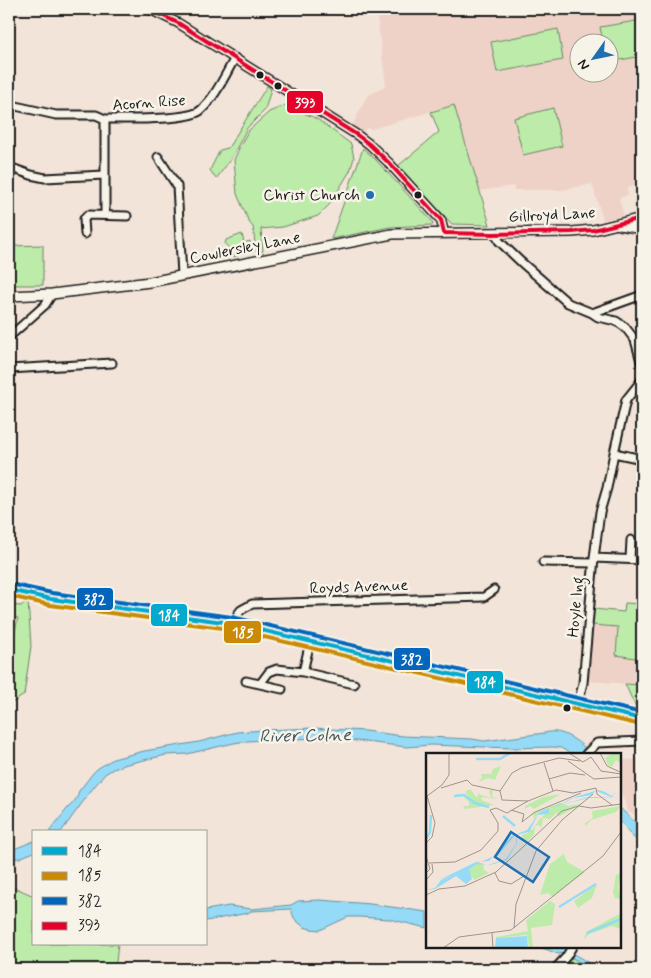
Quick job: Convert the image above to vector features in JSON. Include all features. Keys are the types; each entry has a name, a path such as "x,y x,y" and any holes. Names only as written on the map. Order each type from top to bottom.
{"main road":[{"path":"9,590 51,599 231,623 642,719"}],"street":[{"path":"149,9 178,23 369,144 441,220 444,233"},
{"name":"Acorn Rise","path":"9,104 56,115 96,115 104,119 182,117 199,112 213,96 234,58"},
{"path":"104,119 105,215"},
{"path":"158,157 177,186 182,276"},
{"path":"9,167 31,176 44,178 104,175"},
{"path":"84,234 84,219 88,215 127,216"},
{"name":"Gillroyd Lane","path":"444,233 572,232 593,230 642,218"},
{"path":"615,225 642,229"},
{"name":"Cowlersley Lane","path":"9,296 52,294 150,282 392,234 444,233"},
{"path":"494,234 521,262 568,303 598,317 616,321 625,327 635,340 642,365"},
{"path":"9,337 45,305 52,294"},
{"path":"592,313 642,296"},
{"path":"9,369 112,363"},
{"name":"Hoyle Ing","path":"578,704 583,683 600,512 626,400 642,380"},
{"path":"614,453 642,460"},
{"path":"630,559 631,540"},
{"path":"543,562 642,560"},
{"name":"Royds Avenue","path":"231,623 241,610 252,604 484,597 494,590"},
{"path":"303,672 310,642"},
{"path":"260,684 269,672 277,669 303,672 354,684"},
{"path":"246,681 282,689"},
{"path":"587,753 597,744 642,741"},
{"path":"555,969 566,958 572,948"}],"shaded area":[{"path":"402,9 642,9 642,183 627,188 628,195 619,198 624,216 603,220 592,184 563,190 514,190 513,186 479,191 453,105 372,129 366,128 362,137 351,128 367,96 386,86 377,17"},
{"path":"9,616 18,618 13,640 9,639"},
{"path":"592,625 618,627 616,655 642,659 642,685 587,681"},
{"path":"642,759 642,817 628,812 621,792 621,760"}],"green space":[{"path":"642,20 642,56 618,60 618,32 601,32 600,27"},
{"path":"558,29 563,60 497,72 491,42"},
{"path":"267,86 271,89 265,110 247,128 231,159 216,179 210,170 220,150 228,148"},
{"path":"286,105 317,119 351,144 354,158 350,171 330,204 318,216 283,227 261,229 263,251 256,252 253,227 237,194 234,160 248,131 269,112"},
{"path":"454,105 490,225 452,224 398,166 439,132 431,112"},
{"path":"553,108 562,146 523,155 514,118"},
{"path":"363,148 432,221 433,225 390,227 331,239"},
{"path":"242,234 244,243 250,241 251,249 234,257 231,250 225,244 226,240"},
{"path":"43,245 43,285 9,285 9,246"},
{"path":"28,600 31,646 24,695 9,705 9,639 13,640 18,618 9,616 9,605 21,606"},
{"path":"625,603 642,604 642,659 616,655 618,627 592,625 594,609 624,612"},
{"path":"625,684 642,685 642,711 637,710"},
{"path":"9,885 32,895 32,946 118,946 116,962 107,969 9,969"},
{"path":"570,956 591,969 572,969 564,963"}],"water":[{"name":"River Colne","path":"314,728 484,741 558,732 577,741 592,753 569,753 561,748 553,747 511,748 431,745 407,747 332,738 248,741 187,754 166,755 113,769 105,774 93,788 62,830 51,830 74,802 79,791 93,773 113,759 144,751 199,742 237,732"},
{"path":"621,809 642,829 642,844 633,837 621,822"},
{"path":"32,842 32,853 19,858 9,859 9,851"},
{"path":"320,900 370,904 426,912 426,928 389,919 348,917 320,930 311,929 304,927 294,918 291,909 251,911 208,921 208,910 229,906 252,909 291,905 298,901"},
{"path":"543,948 565,948 599,969 591,969 564,953 558,954"}],"transit line":[{"name":"393","path":"149,9 178,23 369,144 441,220 444,233 572,232 593,230 642,218"},
{"name":"382","path":"10,584 52,593 232,617 642,713"},
{"name":"184","path":"9,590 51,599 231,623 642,719"},
{"name":"185","path":"9,596 50,605 230,629 641,725"}],"place":[{"name":"Christ Church","path":"370,195"}]}
